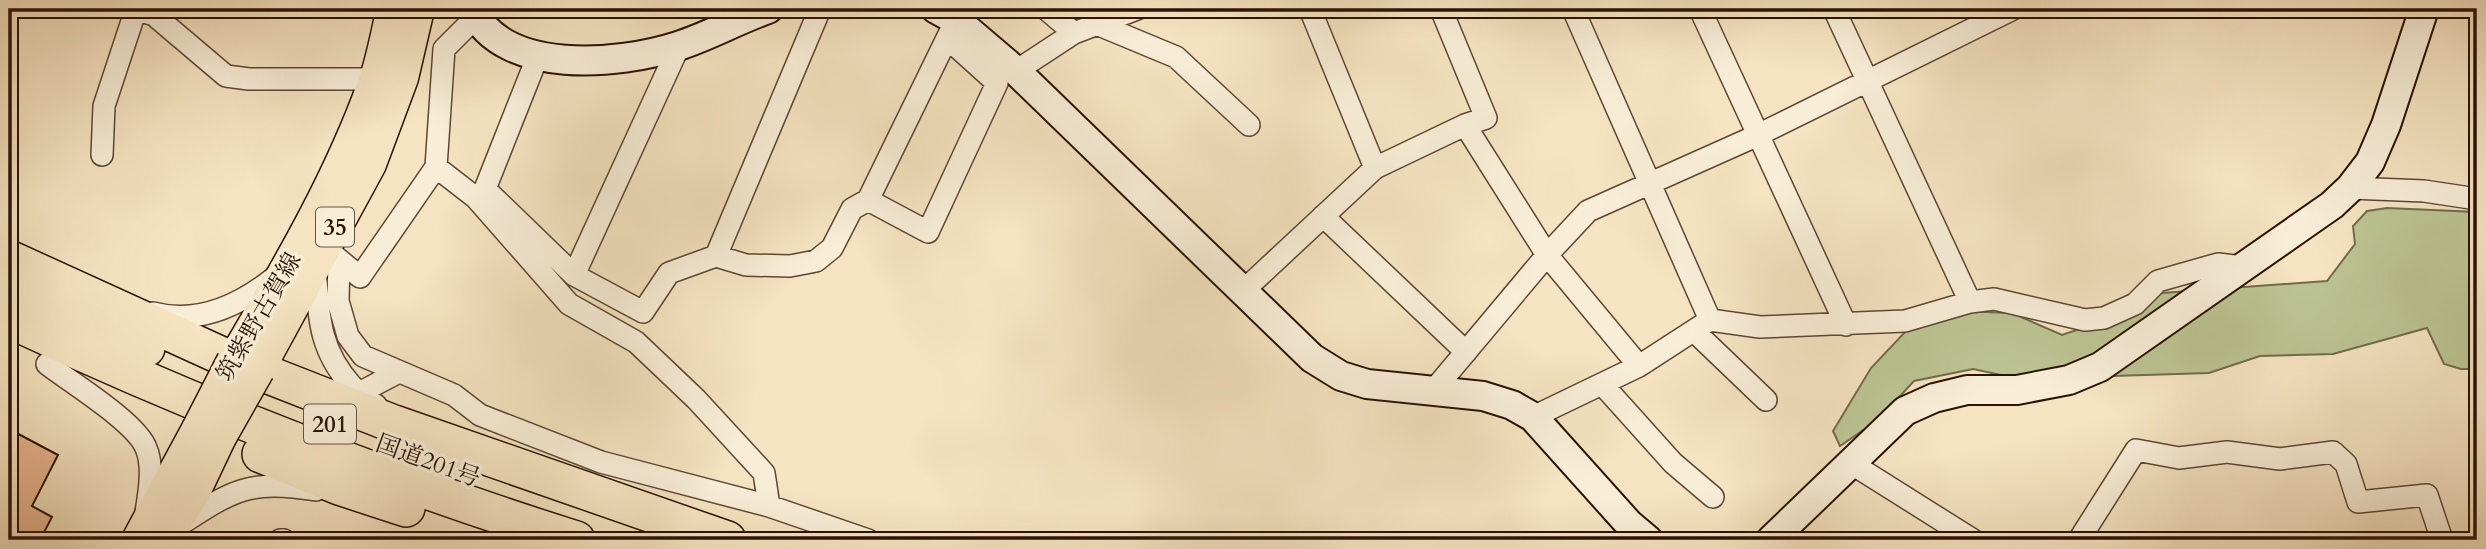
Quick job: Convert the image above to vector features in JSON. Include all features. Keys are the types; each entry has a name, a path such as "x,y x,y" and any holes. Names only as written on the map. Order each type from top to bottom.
{"highway":[{"name":"201","path":"9,259 245,366 548,480 727,540"},
{"name":"国道201号","path":"9,288 355,434 502,489 658,540"},
{"name":"国道201号","path":"9,319 163,387 336,457 576,540"},
{"name":"201","path":"9,346 339,486 507,540"}],"main road":[{"name":"筑紫野古賀線","path":"154,535 245,366 318,258 370,164 389,79 393,9"},
{"name":"筑紫野古賀線","path":"389,79 418,9"}],"street":[{"path":"102,155 104,106 136,9 154,15 226,75 249,79 389,79"},
{"path":"100,300 168,317 212,313 248,299 283,271 318,258 360,277 436,167 444,49 476,12 514,51 537,58 636,56 679,46 768,9"},
{"path":"716,256 820,9"},
{"path":"1046,9 1074,33"},
{"path":"1016,71 1074,33 1137,9"},
{"path":"1310,9 1375,167"},
{"path":"1243,291 1375,167 1486,118 1441,9"},
{"path":"1573,9 1651,181 1702,326 1766,400"},
{"path":"1700,9 1756,136 1846,325"},
{"path":"1834,9 1970,302"},
{"path":"1433,391 1547,255 1588,211 1756,136 1866,80 1973,16 2013,9"},
{"path":"1771,540 1905,411 1934,398 1967,390 2017,390 2069,380 2100,367 2332,205 2350,188 2370,162 2386,125 2424,9"},
{"path":"537,58 485,189 574,275 643,312 669,273 716,256 746,265 790,266 816,261 832,248 852,209 868,200 946,22"},
{"path":"868,200 928,232 997,83 946,22"},
{"path":"946,22 1016,71 1312,359 1341,376 1367,384 1483,396 1512,405 1533,417 1629,524 1647,540"},
{"path":"1099,25 1176,57 1249,125"},
{"path":"574,275 679,46"},
{"path":"1465,125 1547,255 1639,366"},
{"path":"436,167 476,198 569,304 636,342 696,399 764,473 769,506"},
{"path":"2350,188 2424,191 2477,198"},
{"path":"1323,216 1466,352"},
{"path":"318,258 338,301 348,337 363,356 454,395 480,415 601,462 769,506 867,540"},
{"path":"318,258 319,314 326,351 367,401 548,480"},
{"path":"1533,417 1639,366 1702,326 1846,325 1905,321 1970,302 1994,299 2024,304 2064,318 2104,318 2135,304 2158,281 2218,264 2243,267"},
{"path":"47,364 123,421 146,447 154,535 235,491 276,483 391,503"},
{"path":"359,393 399,372"},
{"path":"1602,384 1673,463 1713,497"},
{"path":"2079,540 2136,450 2179,458 2227,452 2280,459 2333,452 2346,464 2358,502 2427,495 2442,540"},
{"path":"1849,462 1973,540"}],"green space":[{"path":"2387,208 2477,212 2477,369 2461,369 2444,364 2427,328 2333,354 2260,356 2209,373 2020,379 1973,369 1914,381 1878,420 1840,446 1833,431 1871,368 1905,332 1959,311 2012,313 2062,335 2115,317 2162,293 2327,281 2355,244 2353,226 2367,211"}],"building":[{"path":"9,429 58,455 32,506 52,517 40,540 24,540 9,533"}]}
